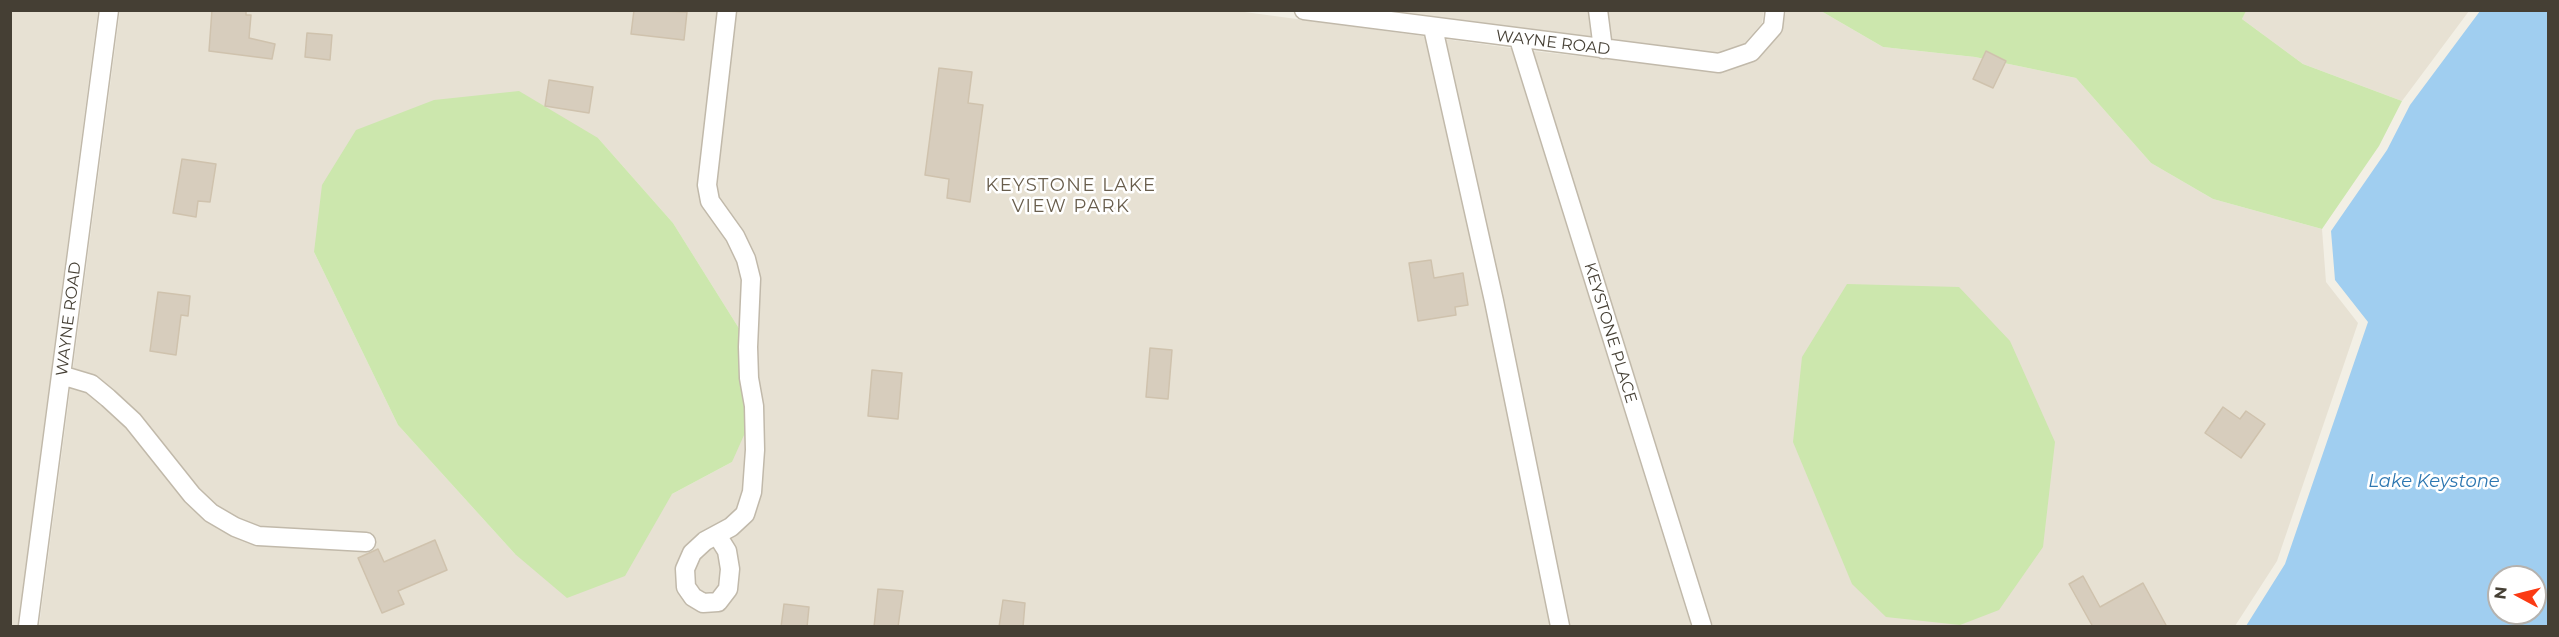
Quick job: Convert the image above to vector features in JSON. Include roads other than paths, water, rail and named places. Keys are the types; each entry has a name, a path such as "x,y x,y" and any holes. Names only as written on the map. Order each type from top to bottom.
{"street":[{"name":"WAYNE ROAD","path":"28,627 108,10"},
{"path":"717,536 745,514 752,492 755,450 754,406 749,378 748,347 751,279 746,259 735,236 710,201 706,185 727,10"},
{"name":"WAYNE ROAD","path":"1304,10 1719,63 1751,52 1773,27 1775,10"},
{"path":"1598,10 1603,49"},
{"path":"1433,28 1496,312 1560,627"},
{"name":"KEYSTONE PLACE","path":"1519,39 1702,627"},
{"path":"61,375 91,384 108,398 133,421 192,495 211,513 235,527 258,536 366,542"}],"water":[{"name":"Lake Keystone","path":"2480,11 2548,11 2548,626 2246,626 2285,564 2368,322 2335,280 2331,231 2387,150 2410,105"}],"district":[{"name":"KEYSTONE LAKE VIEW PARK","path":"1071,196"}]}
